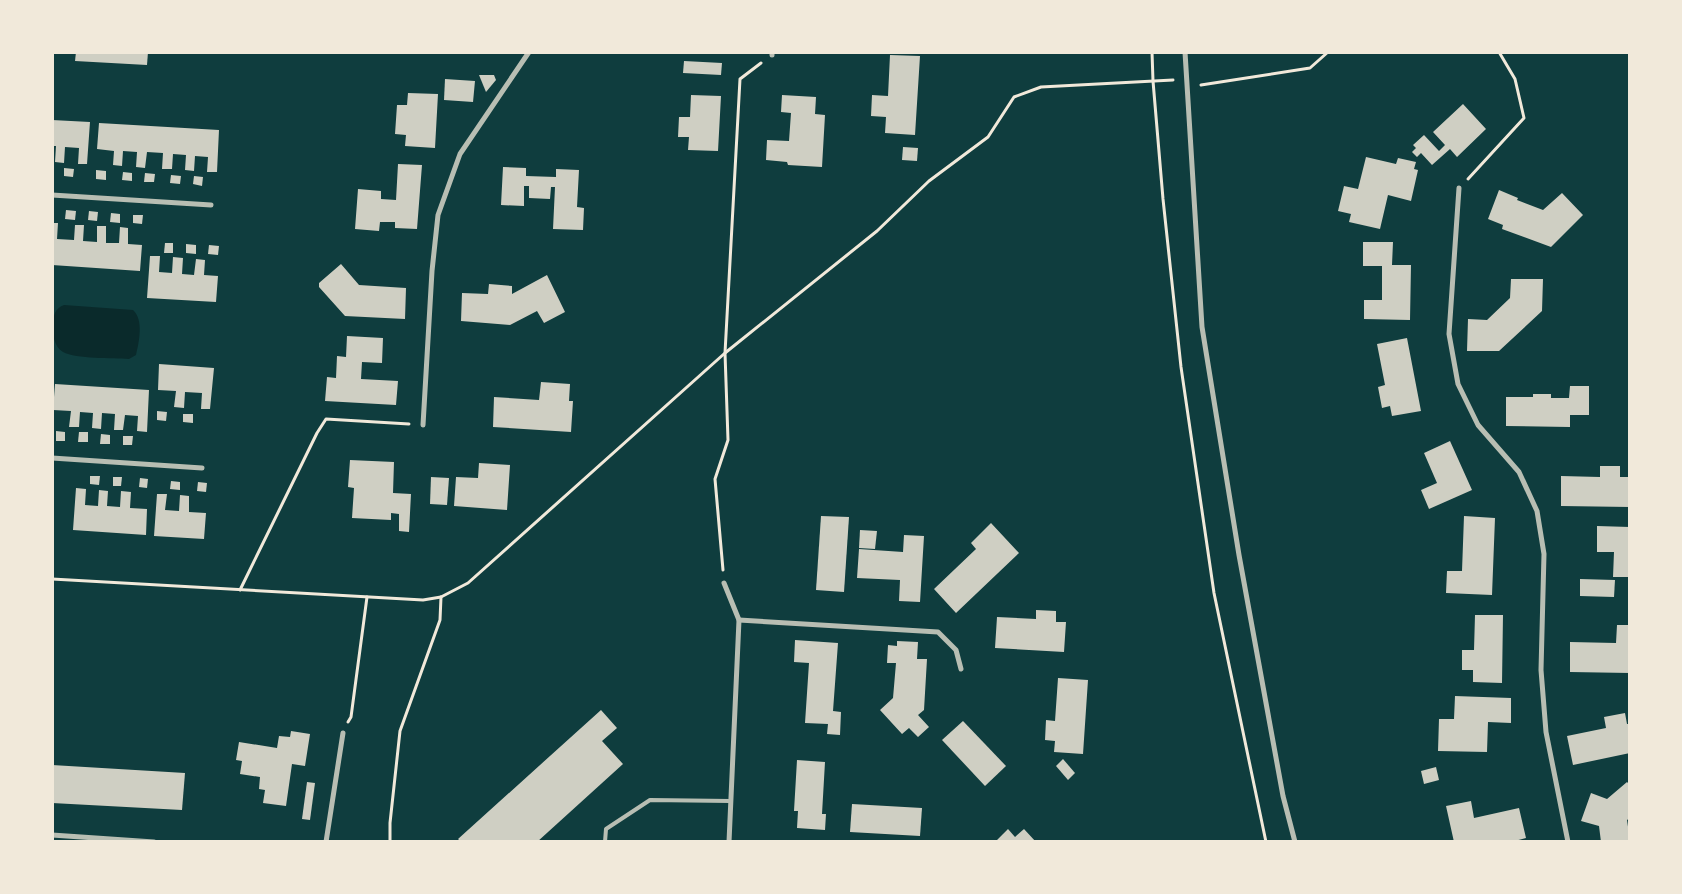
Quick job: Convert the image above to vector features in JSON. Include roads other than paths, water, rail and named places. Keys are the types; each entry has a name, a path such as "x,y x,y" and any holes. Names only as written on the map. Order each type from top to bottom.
{"street":[{"path":"423,425 432,271 438,215 460,154 528,52"},
{"path":"1185,52 1202,327 1239,555 1283,796 1295,842"},
{"path":"1459,188 1449,334 1458,384 1478,425 1519,472 1537,511 1544,554 1541,670 1546,732 1568,842"},
{"path":"52,195 212,205"},
{"path":"52,458 202,468"},
{"path":"724,583 740,620 729,842"},
{"path":"740,620 938,632 956,650 961,669"},
{"path":"326,842 343,733"},
{"path":"52,835 154,842"}],"lane":[{"path":"605,842 606,829 650,800 730,801"}],"water":[{"path":"64,305 133,310 139,319 140,325 136,355 129,359 85,357 60,350 53,335 53,328 55,313 58,308"}]}
